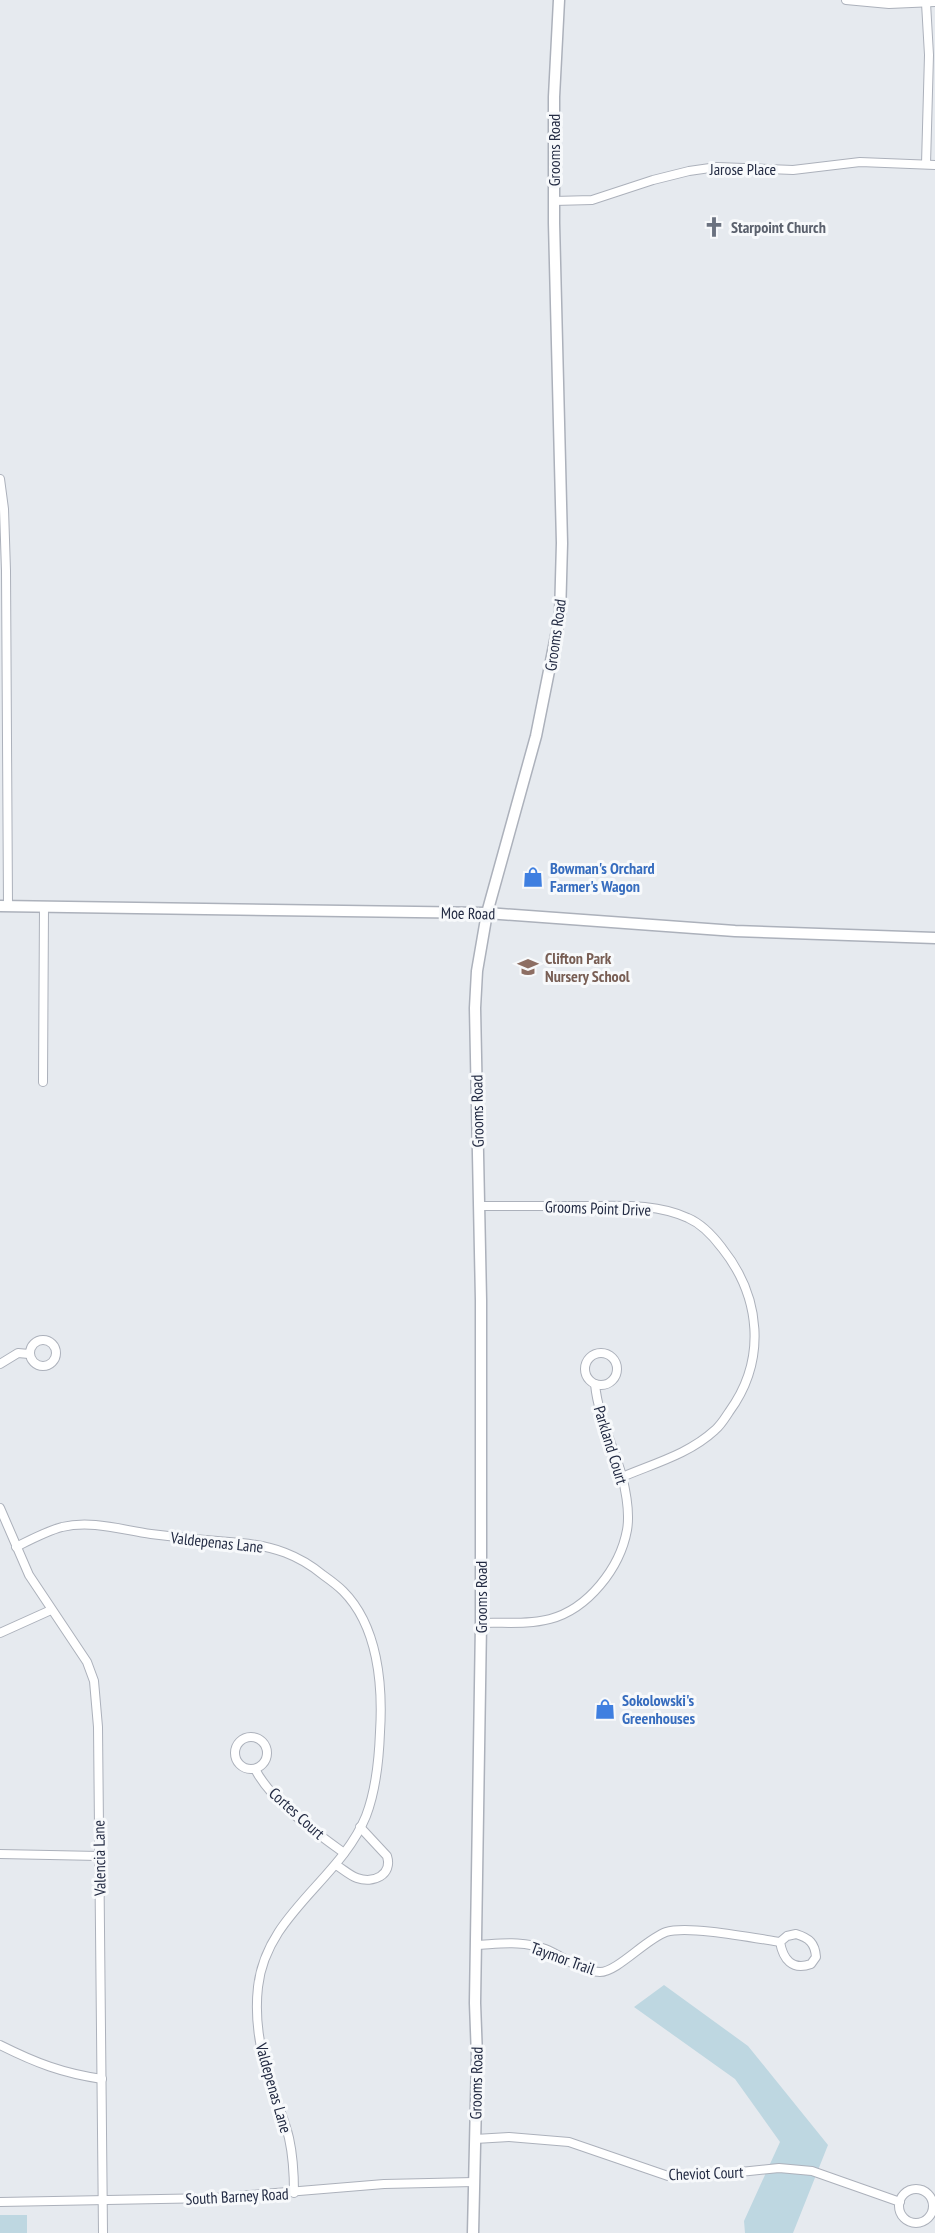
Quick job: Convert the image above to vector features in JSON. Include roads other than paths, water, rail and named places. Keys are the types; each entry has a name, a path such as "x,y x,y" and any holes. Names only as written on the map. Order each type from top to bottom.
{"street":[{"name":"Grooms Road","path":"473,2233 481,1623 480,1206 475,1008 477,971 487,913 536,736 560,616 562,543 554,201 554,70 559,0"},
{"path":"846,0 889,4 931,2 929,55 931,165"},
{"name":"Jarose Place","path":"554,201 592,200 653,180 717,167 793,170 860,162 931,165"},
{"path":"0,479 4,509 6,571 4,906"},
{"name":"Moe Road","path":"4,906 487,913 735,932 935,938"},
{"path":"43,1082 44,907"},
{"name":"Grooms Point Drive","path":"480,1206 636,1206 664,1210 689,1218 706,1230 729,1257 741,1276 754,1317 755,1338 754,1361 740,1397 717,1428 691,1449 622,1477"},
{"path":"0,1364 18,1353 30,1354"},
{"name":"Parkland Court","path":"481,1623 550,1619 579,1604 600,1585 620,1555 628,1528 627,1504 622,1477 599,1409 595,1384"},
{"name":"Valencia Lane","path":"0,1509 29,1575 83,1654 94,1681 98,1727 103,2233"},
{"name":"Valdepenas Lane","path":"16,1547 62,1527 93,1524 187,1539 257,1544 287,1552 307,1562 344,1591 360,1612 372,1642 379,1681 381,1711 379,1750 373,1790 366,1816 336,1865 281,1926 263,1963 258,1986 257,2017 260,2044 265,2068 289,2138 294,2173 294,2193"},
{"path":"0,1633 51,1610"},
{"name":"Cortes Court","path":"255,1769 262,1782 290,1810 344,1853"},
{"path":"336,1865 359,1879 377,1879 384,1874 389,1861 387,1856 360,1827"},
{"path":"0,1854 99,1856"},
{"name":"Taymor Trail","path":"476,1945 523,1943 545,1949 582,1968 604,1972 630,1956 652,1938 676,1929 780,1942 787,1936 796,1934 808,1938 814,1946 816,1957 811,1964 796,1966 788,1962 782,1953 780,1942"},
{"path":"0,2045 39,2064 72,2075 102,2079"},
{"name":"Cheviot Court","path":"476,2139 509,2137 568,2142 668,2176 779,2168 812,2171 900,2202"},
{"name":"South Barney Road","path":"0,2202 102,2202 294,2193 384,2184 474,2182"},
{"name":"Cheviot Court","path":"919,2189 931,2198 933,2207 926,2219 913,2222 902,2215 900,2202 905,2193 919,2189"}],"place":[{"name":"Starpoint Church","path":"714,227"},
{"name":"Bowman's Orchard Farmer's Wagon","path":"533,877"},
{"name":"Clifton Park Nursery School","path":"528,967"},
{"name":"Sokolowski's Greenhouses","path":"605,1709"}]}
